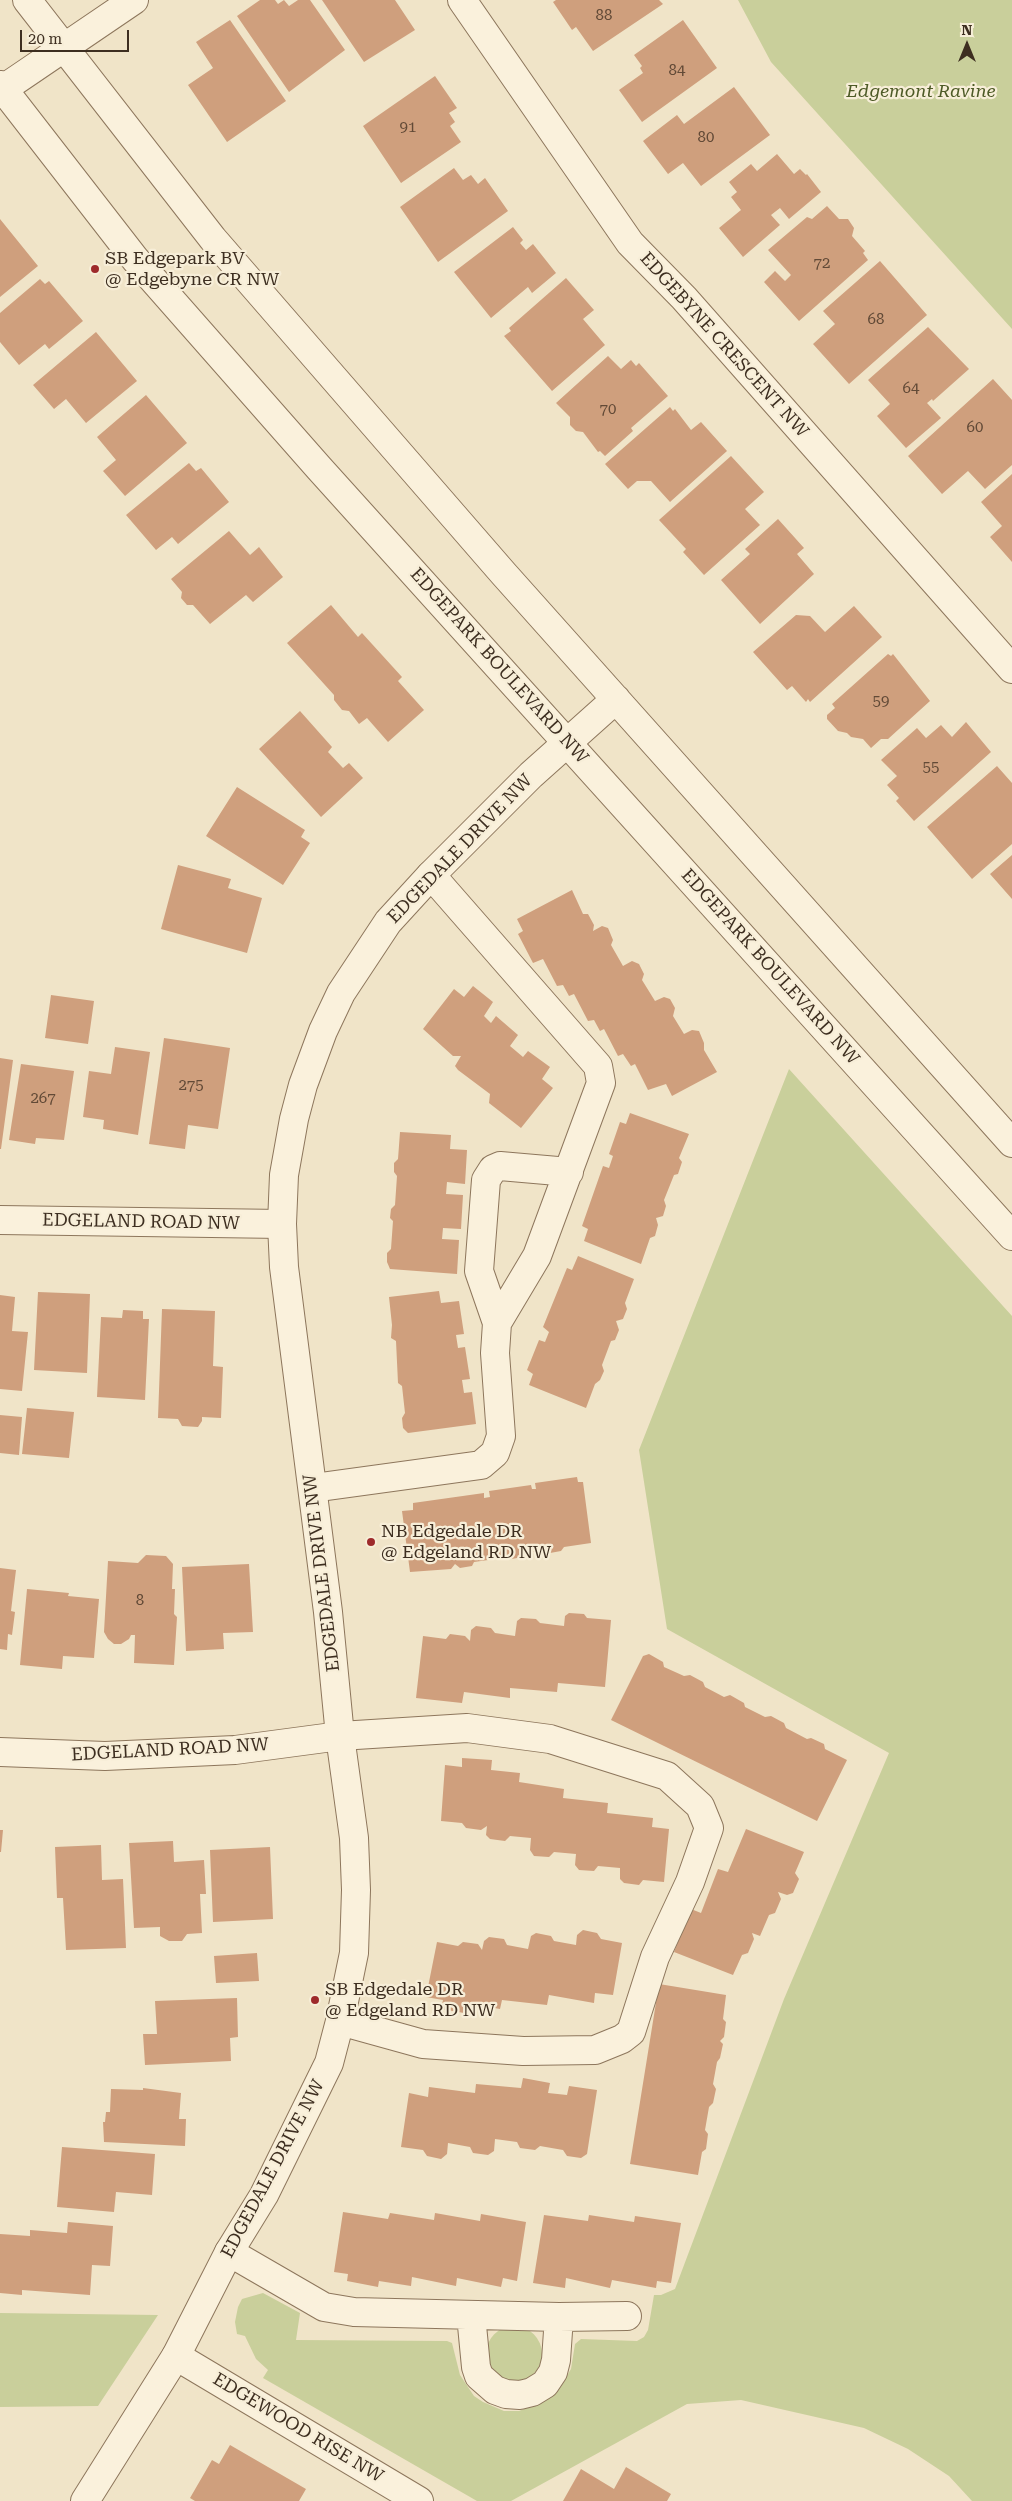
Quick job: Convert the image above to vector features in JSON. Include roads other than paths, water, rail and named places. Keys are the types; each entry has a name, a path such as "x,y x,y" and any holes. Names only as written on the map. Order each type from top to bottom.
{"street":[{"path":"27,0 213,239 503,573 1012,1144"},
{"path":"2,87 64,48 134,0"},
{"name":"EDGEBYNE CRESCENT NW","path":"462,0 630,243 684,298 1012,669"},
{"name":"EDGEPARK BOULEVARD NW","path":"2,87 135,259 319,468 1012,1236"},
{"name":"EDGEDALE DRIVE NW","path":"85,2501 176,2356 229,2252 264,2195 329,2063 354,1953 356,1890 354,1838 340,1736 313,1488 284,1267 282,1224 284,1175 302,1085 323,1031 341,993 388,922 431,875 531,775 616,699"},
{"path":"431,875 600,1070 601,1083 538,1256 497,1323"},
{"path":"313,1488 481,1465 489,1459 500,1444 502,1436 496,1381 497,1323 479,1272 486,1180 493,1169 500,1166 569,1172"},
{"name":"EDGELAND ROAD NW","path":"0,1220 282,1224"},
{"name":"EDGELAND ROAD NW","path":"0,1752 106,1756 235,1750 340,1736 467,1728 550,1739 667,1776 700,1806 709,1828 690,1882 654,1957 632,2032 622,2039 595,2050 523,2051 423,2044 340,2021"},
{"path":"229,2252 299,2290 324,2307 354,2312 559,2317 626,2316"},
{"path":"471,2315 476,2367 480,2376 495,2390 506,2394 520,2395 532,2392 550,2378 556,2360 559,2317"},
{"name":"EDGEWOOD RISE NW","path":"176,2356 420,2501"}],"place":[{"name":"SB Edgepark BV @ Edgebyne CR NW","path":"95,269"},
{"name":"NB Edgedale DR @ Edgeland RD NW","path":"371,1542"},
{"name":"SB Edgedale DR @ Edgeland RD NW","path":"315,2000"}],"park label":[{"name":"Edgemont Ravine","path":"921,92"}]}
